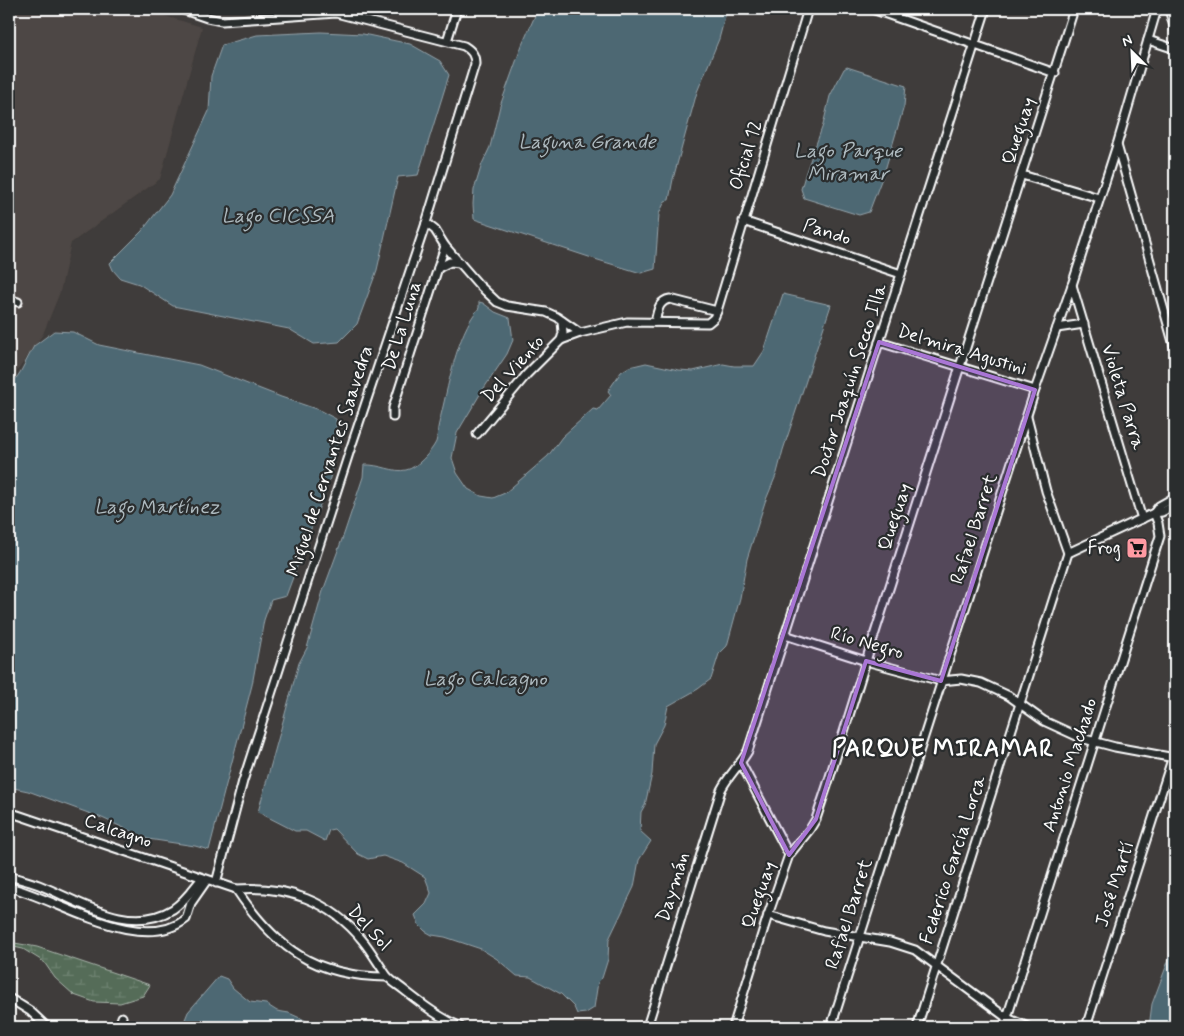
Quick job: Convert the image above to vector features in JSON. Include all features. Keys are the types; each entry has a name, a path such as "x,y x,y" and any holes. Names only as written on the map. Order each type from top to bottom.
{"street":[{"path":"181,9 222,21 334,11 447,41 457,9"},
{"name":"Oficial 12","path":"717,311 808,9"},
{"path":"872,9 1055,73"},
{"path":"895,17 898,9"},
{"name":"Doctor Joaquín Secco Illa","path":"742,763 748,751 986,9"},
{"name":"Queguay","path":"733,1027 789,855 816,819 1074,9"},
{"path":"1157,9 1148,40 1175,48"},
{"path":"1169,9 1175,30"},
{"name":"Rafael Barret","path":"831,1027 1035,390 1072,285 1148,40"},
{"name":"Miguel de Cervantes Saavedra","path":"216,882 243,781 350,447 426,223 475,64 472,52 464,46 447,41"},
{"path":"1116,145 1175,349"},
{"path":"1022,175 1099,198"},
{"name":"Pando","path":"743,221 901,274"},
{"path":"426,223 435,230 445,246 479,285 497,302 507,306 546,312 580,332"},
{"name":"De La Luna","path":"393,416 393,408 445,246"},
{"path":"437,268 450,262 461,263"},
{"name":"Violeta Parra","path":"1072,285 1142,519"},
{"path":"561,340 580,332 627,322 708,324 714,318 717,311 670,298 660,304 655,322"},
{"path":"9,299 18,302"},
{"name":"Del Viento","path":"477,434 528,374 561,340 563,333 562,321"},
{"path":"1057,328 1084,324"},
{"name":"Delmira Agustini","path":"880,342 1035,390"},
{"path":"1027,416 1046,491 1068,554 1154,513 1162,512 1175,506"},
{"path":"1022,433 1032,434"},
{"path":"1154,513 1159,506 1175,497"},
{"name":"Antonio Machado","path":"1004,1027 1160,536 1154,513"},
{"name":"Federico García Lorca","path":"917,1027 1068,554"},
{"name":"Río Negro","path":"785,635 866,661 941,680 956,679 981,683 996,689 1056,727 1094,742 1174,758"},
{"name":"José Martí","path":"1086,1027 1175,750"},
{"path":"742,763 789,855"},
{"name":"Daymán","path":"647,1027 720,790 726,780 742,763"},
{"name":"Calcagno","path":"9,812 236,889"},
{"path":"9,876 25,880 108,915 146,919 173,909 205,879"},
{"path":"9,887 106,924 147,931 161,931 171,928 186,919 191,903 205,879"},
{"path":"21,890 25,880"},
{"name":"Del Sol","path":"236,889 258,887 278,889 323,906 343,919 363,941 387,977 428,1009 461,1027"},
{"path":"236,889 266,929 292,951 308,961 328,970 346,974 365,977 387,977"},
{"path":"106,924 108,915"},
{"path":"768,915 824,931 902,945 915,950 1007,1018 1028,1027"},
{"path":"9,998 30,1011 47,1027"},
{"path":"119,1027 122,1017"}],"highlighted area":[{"path":"879,342 1035,390 941,681 866,661 816,819 789,855 741,763"}],"shaded area":[{"path":"9,9 141,9 202,27 160,179 71,243 60,292 43,334 11,380 9,379"}],"green space":[{"path":"9,942 37,947 150,985 143,996 120,1003 94,1002 74,995 55,978 44,962 23,949 9,946"}],"water":[{"name":"Laguna Grande","path":"538,9 727,9 719,39 697,92 669,200 665,201 659,214 655,269 641,273 474,219 474,190 482,164 490,147 500,106 522,45"},
{"name":"Lago CICSSA","path":"321,32 363,34 410,44 440,61 449,75 418,175 398,177 377,270 357,324 339,342 314,344 289,329 173,306 139,284 120,278 110,263 142,231 170,195 209,111 211,76 222,45 257,35"},
{"name":"Lago Parque Miramar","path":"847,67 906,86 904,106 885,170 869,212 859,215 804,198 801,189 823,125 830,96 844,69"},
{"name":"Lago Calcagno","path":"783,294 831,305 747,559 740,598 727,646 719,654 711,679 698,689 668,706 664,725 654,744 652,774 645,805 641,812 640,831 651,841 639,860 634,887 609,939 608,959 602,978 598,982 594,1008 586,1013 577,1014 574,1007 561,994 530,977 517,976 497,959 481,949 445,937 432,935 425,931 419,925 415,915 426,904 431,893 425,877 403,863 383,856 368,859 358,854 334,829 329,830 325,841 306,831 295,831 258,812 299,663 307,648 323,591 363,477 364,465 401,471 406,470 419,463 431,450 437,440 438,425 459,347 464,332 479,308 479,302 495,312 510,318 513,340 507,354 457,433 452,458 457,473 468,489 481,496 493,498 505,493 548,456 562,437 593,409 598,410 611,395 608,391 621,372 629,367 646,363 693,371 723,364 754,366 764,351"},
{"name":"Lago Martínez","path":"54,331 73,332 99,345 199,365 319,410 336,419 337,445 330,478 286,596 271,600 264,620 252,685 209,850 148,839 102,818 28,791 9,787 9,389 34,346"},
{"path":"1175,925 1175,1027 1149,1027 1152,1004 1169,959"},
{"path":"219,976 227,979 233,988 250,1002 266,1004 277,1011 289,1013 311,1023 336,1027 182,1027 188,1012"}],"place":[{"name":"Frog","path":"1137,548"}],"district":[{"name":"PARQUE MIRAMAR","path":"943,749"}]}
